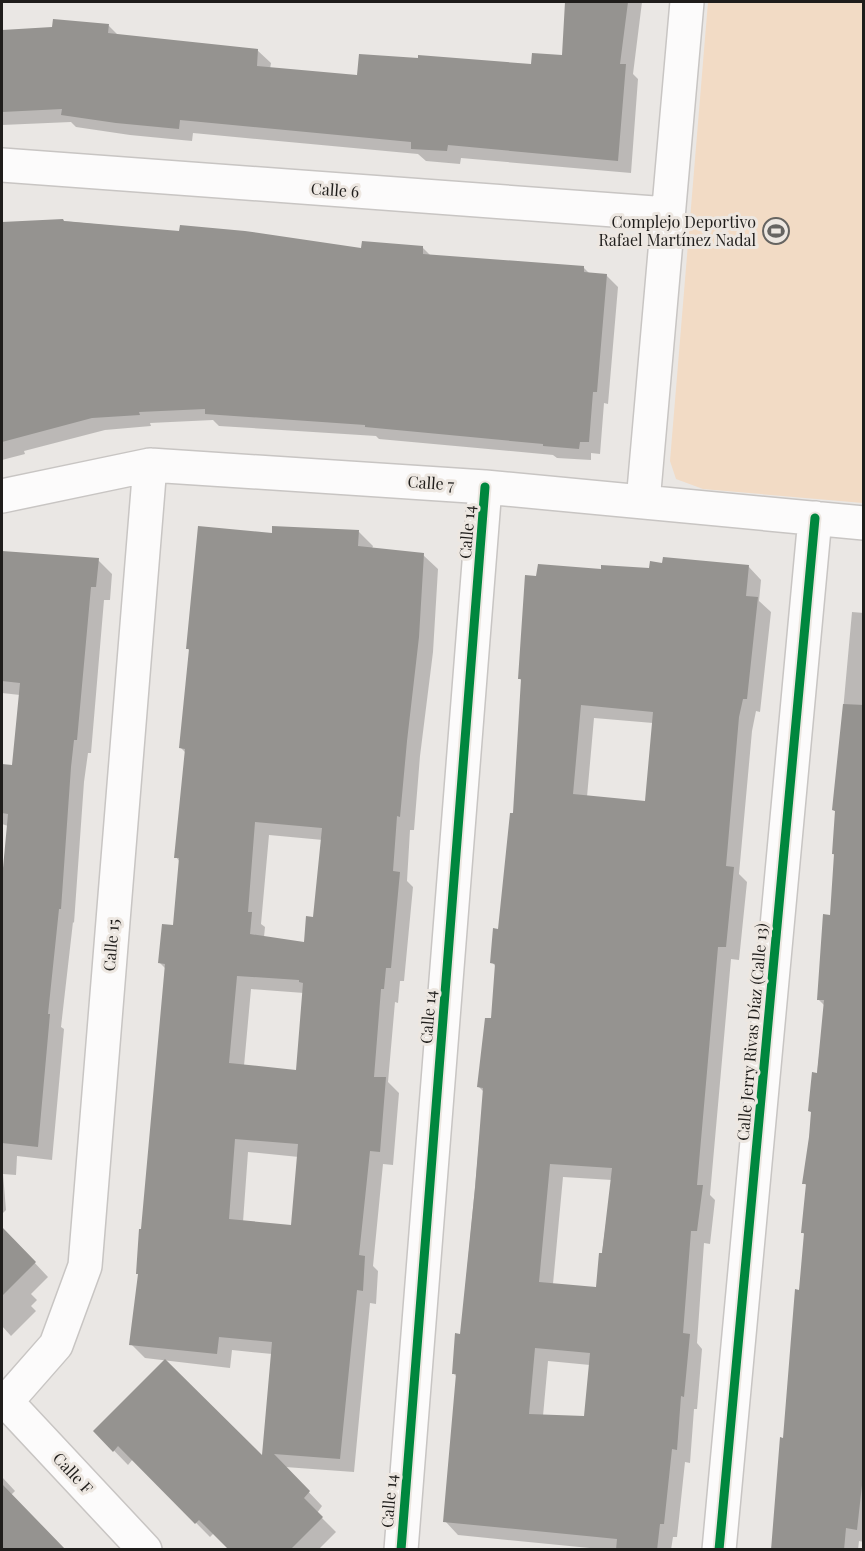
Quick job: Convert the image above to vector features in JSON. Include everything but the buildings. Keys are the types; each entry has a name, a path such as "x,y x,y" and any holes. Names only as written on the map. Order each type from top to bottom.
{"street":[{"path":"643,502 687,2"},
{"name":"Calle 6","path":"2,165 668,214"},
{"name":"Calle 7","path":"2,496 150,465 485,487 864,523"},
{"name":"Calle 15","path":"4,1400 56,1345 85,1266 150,465"},
{"name":"Calle 14","path":"401,1550 485,487"},
{"name":"Calle Jerry Rivas Díaz (Calle 13)","path":"719,1550 815,518"},
{"name":"Calle F","path":"4,1400 145,1550"}],"shaded area":[{"name":"Complejo Deportivo Rafael Martínez Nadal","path":"708,2 863,2 863,503 703,489 676,479 670,461"}],"cycle path":[{"path":"401,1550 485,487"},
{"path":"719,1550 815,518"}],"place":[{"name":"Complejo Deportivo Rafael Martínez Nadal","path":"776,231"}]}
